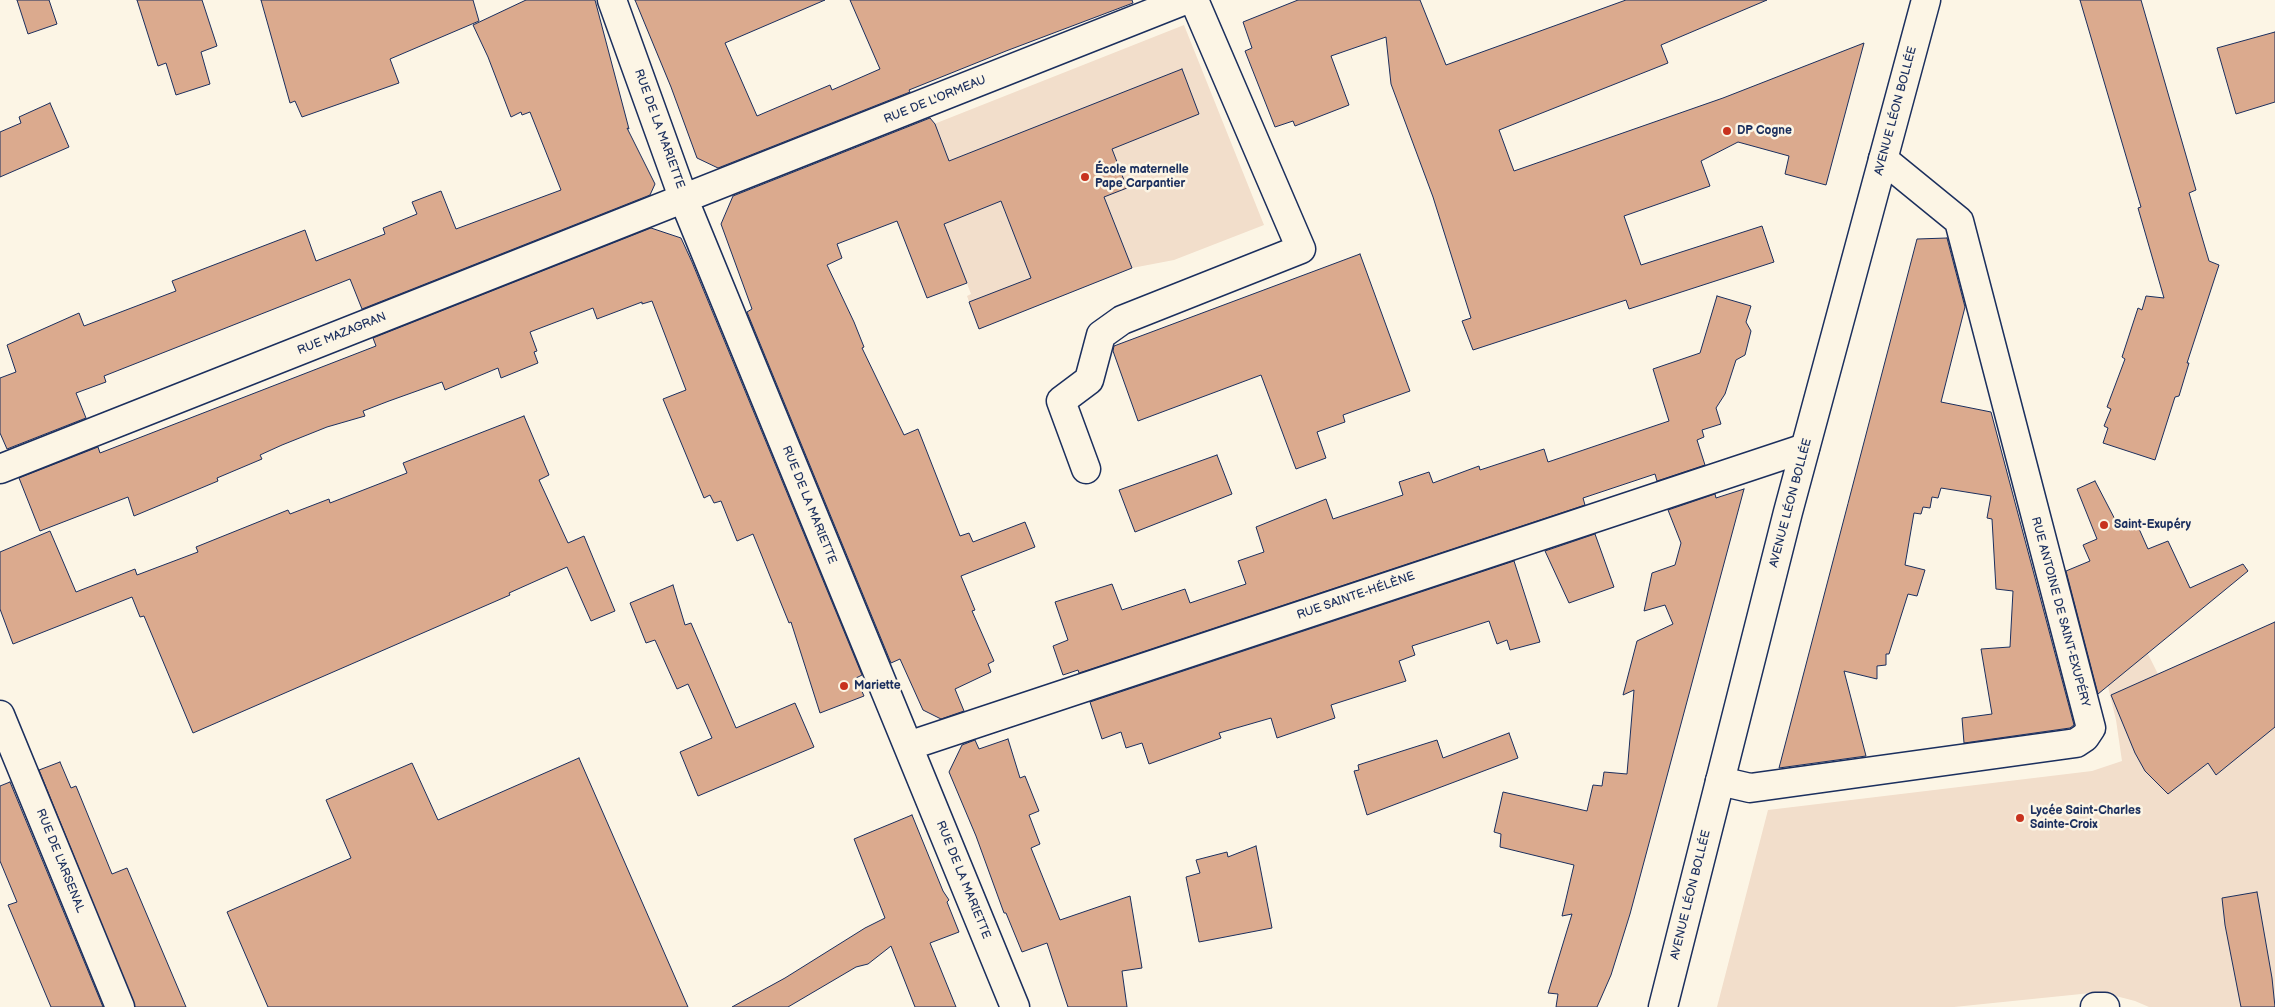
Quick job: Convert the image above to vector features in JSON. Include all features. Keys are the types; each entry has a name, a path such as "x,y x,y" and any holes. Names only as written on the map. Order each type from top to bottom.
{"street":[{"name":"RUE DE LA MARIETTE","path":"612,0 684,200 1015,1007"},
{"name":"RUE DE L'ORMEAU","path":"684,200 1185,0"},
{"path":"1086,469 1061,401 1088,380 1101,335 1122,320 1300,249 1194,0"},
{"name":"AVENUE LÉON BOLLÉE","path":"1663,1007 1805,448 1926,0"},
{"name":"RUE ANTOINE DE SAINT-EXUPÉRY","path":"1720,781 1750,788 2076,743 2085,737 2091,728 1959,221 1883,160"},
{"name":"RUE MAZAGRAN","path":"0,469 684,200"},
{"name":"RUE SAINTE-HÉLÈNE","path":"908,746 1805,448"},
{"name":"RUE DE L'ARSENAL","path":"0,715 120,1007"},
{"path":"2095,1007 2105,1007"}],"shaded area":[{"name":"École maternelle Pape Carpantier","path":"1184,25 1264,225 1174,260 1132,268 979,329 967,296 971,294 927,181 924,128"},
{"name":"Lycée Saint-Charles Sainte-Croix","path":"2275,622 2275,1007 2149,1007 2112,995 2091,993 1954,1007 1717,1007 1768,810 2092,771 2122,761 2116,720 2104,670 2148,654 2158,674"}],"building":[{"path":"17,0 49,0 57,24 28,34"},
{"path":"137,0 202,0 217,46 201,52 210,84 176,95 166,63 158,66"},
{"path":"261,0 473,0 479,21 390,59 399,83 302,117 295,101 290,103"},
{"path":"526,0 595,0 629,129 627,128 655,184 650,195 362,309 350,279 104,376 106,382 76,393 86,418 7,449 0,433 0,378 16,372 7,345 79,313 84,326 176,291 172,281 305,230 316,261 385,234 383,228 417,214 412,202 441,191 456,229 561,190 530,112 522,115 521,112 511,117 488,57 473,25"},
{"path":"635,0 825,0 725,43 757,116 830,85 832,90 880,69 850,0 1132,0 1133,3 1006,51 909,90 910,92 718,168 697,158 671,87"},
{"path":"1298,0 1420,0 1446,65 1626,0 1767,0 1661,45 1668,63 1499,130 1514,171 1723,98 1864,43 1826,185 1785,174 1789,156 1738,142 1701,161 1710,186 1624,216 1641,265 1762,226 1774,262 1629,309 1626,300 1473,350 1462,321 1471,318 1433,197 1391,84 1386,37 1331,56 1349,105 1295,126 1293,121 1275,127 1245,51 1252,48 1243,22"},
{"path":"2080,0 2141,0 2196,190 2189,193 2209,261 2219,265 2187,363 2189,363 2179,396 2175,397 2155,460 2103,443 2108,428 2104,426 2111,409 2107,407 2125,359 2122,357 2138,308 2142,310 2146,296 2164,298 2138,208 2141,207"},
{"path":"2275,32 2275,102 2236,114 2217,48"},
{"path":"1182,69 1199,114 1112,149 1127,188 1104,197 1132,268 979,329 969,302 1031,278 1001,201 944,224 967,283 927,298 897,221 837,244 842,258 827,265 854,322 864,347 862,348 904,435 918,429 960,536 969,533 973,542 1025,522 1035,547 961,576 975,610 972,611 994,661 988,664 991,672 955,689 964,711 941,719 923,710 900,659 891,663 747,312 752,309 721,224 733,196 930,118 935,124 949,161"},
{"path":"50,103 69,147 0,177 0,132 21,123 19,117"},
{"path":"651,228 681,238 692,262 862,675 856,678 864,696 820,713 791,622 789,623 753,534 737,541 721,501 714,503 710,495 704,498 663,399 686,390 652,301 642,304 642,302 597,319 593,308 530,332 537,351 534,352 538,363 501,378 498,368 445,390 442,382 389,401 363,411 365,416 327,427 282,445 260,455 262,459 217,478 218,481 134,516 128,497 40,531 19,478 98,447 100,453 376,346 373,338"},
{"path":"1947,238 1965,307 1941,402 1991,412 2074,725 2070,728 1964,743 1962,718 1992,714 1981,649 2010,647 2013,591 1996,589 1992,519 1987,518 1991,496 1941,488 1938,498 1932,497 1930,508 1923,507 1921,514 1914,513 1905,565 1925,570 1917,596 1908,594 1889,654 1886,654 1886,665 1877,666 1877,679 1844,671 1866,756 1779,768 1917,239"},
{"path":"1360,254 1410,391 1343,415 1345,422 1317,432 1326,458 1296,469 1261,375 1138,421 1113,351 1114,346"},
{"path":"1717,296 1751,306 1746,322 1751,331 1745,355 1736,360 1725,394 1716,408 1721,424 1702,430 1704,437 1697,440 1705,465 1657,481 1655,474 1583,498 1585,505 1079,673 1078,670 1063,675 1053,646 1068,640 1055,602 1112,584 1122,610 1185,589 1190,603 1246,584 1238,561 1264,552 1256,527 1326,499 1333,519 1403,495 1399,482 1429,472 1433,483 1479,466 1480,470 1544,449 1548,462 1669,421 1653,369 1700,353"},
{"path":"524,416 549,475 539,480 568,543 584,536 615,611 591,621 567,567 509,593 510,595 193,733 144,616 140,617 132,597 13,644 0,609 0,552 50,531 76,592 135,569 137,575 198,552 196,547 288,510 290,514 329,499 330,503 407,473 403,463"},
{"path":"1217,455 1232,494 1135,532 1119,490"},
{"path":"2095,481 2120,529 2136,522 2148,549 2168,541 2190,588 2243,564 2248,571 2098,694 2066,571 2090,561 2083,545 2097,539 2077,489"},
{"path":"1744,489 1630,914 1611,975 1597,1007 1556,1007 1558,994 1548,993 1572,914 1562,916 1574,865 1500,847 1501,834 1494,832 1503,792 1587,811 1593,785 1602,786 1604,772 1627,774 1634,690 1623,695 1637,641 1673,624 1665,605 1644,611 1652,573 1675,565 1681,543 1668,510 1715,494 1716,498"},
{"path":"1595,534 1614,587 1569,603 1545,551"},
{"path":"1514,561 1540,642 1510,650 1507,640 1497,644 1489,621 1412,646 1415,655 1399,661 1406,681 1331,705 1335,718 1277,738 1271,718 1219,733 1221,738 1149,764 1142,743 1126,748 1121,732 1102,739 1090,702"},
{"path":"673,585 685,625 691,623 736,728 795,703 814,747 698,796 680,752 712,738 688,684 677,689 655,640 646,643 630,603"},
{"path":"2275,622 2275,727 2216,775 2208,763 2168,794 2145,771 2135,753 2111,695"},
{"path":"1509,733 1518,758 1367,815 1354,771 1359,770 1358,765 1437,740 1443,758"},
{"path":"1008,739 1020,778 1025,776 1039,811 1029,815 1040,844 1031,848 1060,920 1130,896 1142,968 1122,971 1127,1007 1068,1007 1047,943 1022,952 1006,913 1004,913 976,836 949,772 962,745 975,740 979,749"},
{"path":"579,758 688,1007 268,1007 227,912 351,858 326,800 412,763 438,820"},
{"path":"60,762 71,788 76,786 112,874 127,868 186,1007 135,1007 39,770"},
{"path":"10,782 103,1007 51,1007 8,905 17,902 0,861 0,786"},
{"path":"912,815 943,891 949,900 947,902 959,932 930,943 956,1007 915,1007 891,946 868,964 856,967 788,1007 732,1007 785,978 865,928 885,918 854,839"},
{"path":"1256,846 1272,928 1199,942 1186,877 1200,873 1196,860 1227,852 1228,857"},
{"path":"2257,892 2272,978 2275,1007 2241,1007 2225,925 2222,898"}],"place":[{"name":"DP Cogne","path":"1727,131"},
{"name":"École maternelle Pape Carpantier","path":"1085,177"},
{"name":"Saint-Exupéry","path":"2104,525"},
{"name":"Mariette","path":"844,686"},
{"name":"Lycée Saint-Charles Sainte-Croix","path":"2020,818"}]}
